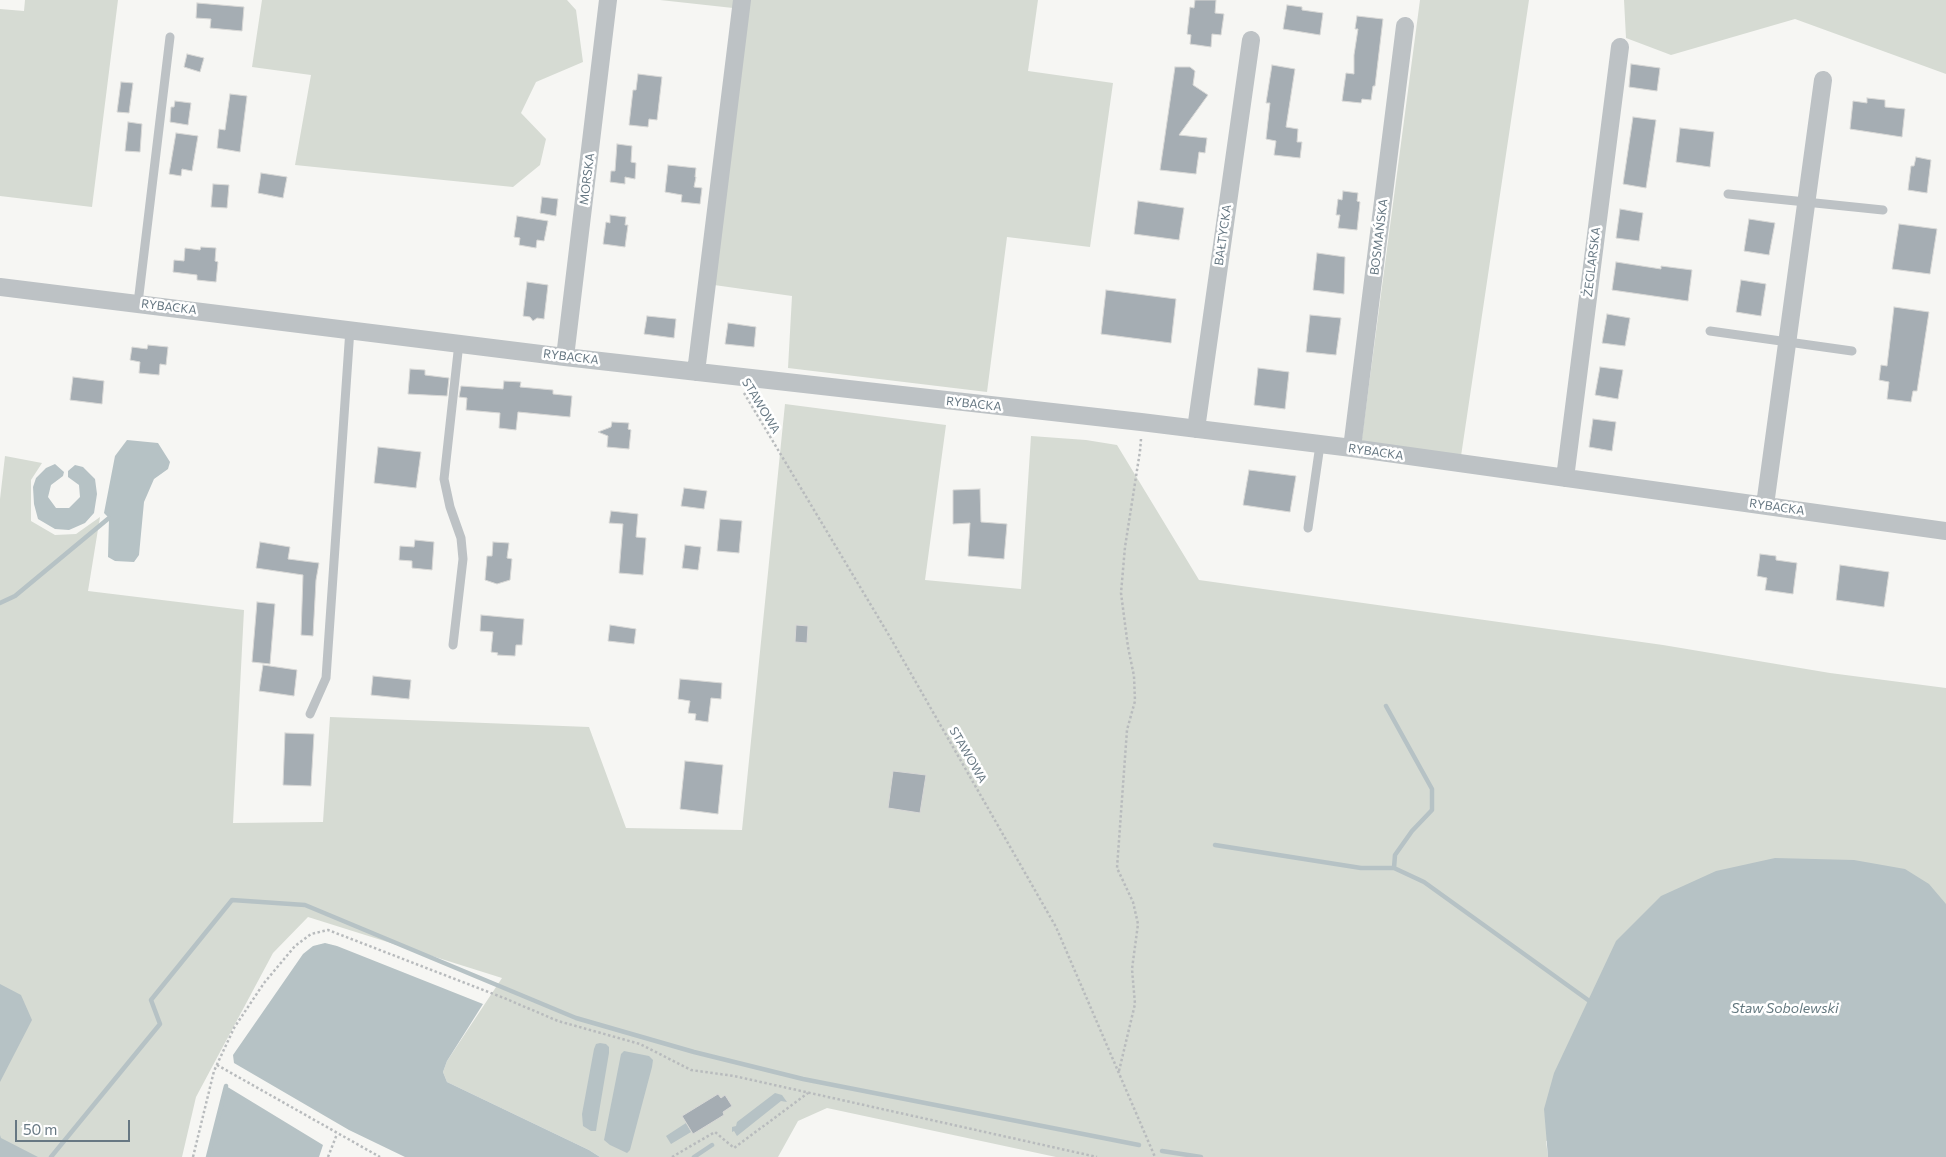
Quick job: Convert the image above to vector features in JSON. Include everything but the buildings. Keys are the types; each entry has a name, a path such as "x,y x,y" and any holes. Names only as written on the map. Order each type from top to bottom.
{"street":[{"name":"MORSKA","path":"566,357 608,0"},
{"path":"696,372 742,0"},
{"name":"BOSMAŃSKA","path":"1352,448 1405,26"},
{"name":"BAŁTYCKA","path":"1196,430 1251,40"},
{"name":"ŻEGLARSKA","path":"1565,478 1620,47"},
{"path":"1765,505 1823,80"},
{"name":"RYBACKA","path":"0,287 566,357 1141,422 1352,448 1946,531"}],"lane":[{"path":"138,304 170,37"},
{"path":"1728,194 1883,210"},
{"path":"310,714 326,678 350,329"},
{"path":"1710,332 1852,350"},
{"path":"453,645 463,558 461,538 450,507 444,479 459,343"},
{"path":"1308,528 1320,445"}],"path":[{"name":"STAWOWA","path":"734,377 890,637 1056,927 1155,1157"},
{"path":"1118,1072 1135,1004 1132,969 1138,924 1133,902 1117,868 1127,730 1135,701 1134,676 1121,593 1124,547 1140,451 1141,422"},
{"path":"193,1157 217,1065 234,1028 264,983 295,946 310,934 328,930 486,990 558,1021 640,1044 691,1070 734,1076 809,1092 1097,1157"},
{"path":"217,1065 380,1157"},
{"path":"672,1157 715,1132 734,1148 809,1092"},
{"path":"328,1157 338,1134"}],"shaded area":[{"path":"25,0 118,0 92,207 0,196 0,9 24,11"},
{"path":"262,0 567,0 576,10 583,62 536,82 521,113 546,139 540,165 513,187 295,165 311,75 252,67"},
{"path":"660,0 1038,0 1028,71 1113,83 1090,247 1007,237 987,392 788,368 792,296 700,283 733,8"},
{"path":"1420,0 1529,0 1461,456 1361,445"},
{"path":"1624,0 1946,0 1946,74 1795,19 1671,55 1626,38"},
{"path":"785,404 946,425 925,580 1021,589 1031,436 1086,440 1117,445 1199,580 1663,645 1830,673 1946,688 1946,1113 1546,1141 1548,1157 1056,1157 827,1108 798,1121 778,1157 600,1157 447,1082 443,1072 447,1061 502,978 308,917 273,953 196,1097 182,1157 0,1157 0,499 5,456 42,463 31,480 31,521 55,535 76,534 100,517 88,591 244,610 233,823 323,822 330,717 589,727 626,828 742,830"}],"water":[{"path":"127,440 158,443 170,462 168,469 154,479 144,502 139,555 134,562 115,561 108,557 109,518 104,513 115,456"},
{"path":"55,464 64,472 63,476 51,485 48,497 56,508 69,508 80,497 79,485 68,477 68,471 75,465 83,467 95,479 97,494 94,513 85,523 69,530 55,529 38,519 34,504 33,487 36,478 46,468"},
{"name":"Staw Sobolewski","path":"1775,858 1854,860 1905,869 1929,884 1946,904 1946,1157 1548,1157 1544,1109 1554,1073 1616,941 1661,896 1716,871"},
{"path":"325,943 337,946 483,1004 447,1061 443,1072 447,1082 600,1157 405,1157 349,1130 234,1063 233,1055 303,954 313,946"},
{"path":"0,984 21,995 32,1020 0,1082"},
{"path":"596,1044 606,1044 609,1047 609,1053 596,1131 591,1131 583,1126 582,1114 594,1049"},
{"path":"624,1051 649,1056 653,1060 630,1150 627,1153 604,1140 621,1054"},
{"path":"226,1086 323,1145 319,1157 209,1157"},
{"path":"775,1093 782,1095 787,1102 781,1101 737,1136 734,1131 732,1132 732,1127 736,1126 737,1122"},
{"path":"686,1123 691,1132 671,1144 666,1136"},
{"path":"0,1135 1,1138 38,1157 0,1157"}],"waterway":[{"path":"0,603 15,596 109,518"},
{"path":"1386,706 1432,789 1432,810 1412,831 1395,855 1394,868"},
{"path":"1215,845 1361,868 1394,868 1424,882 1588,1000"},
{"path":"51,1157 160,1024 151,1000 232,900 305,905 576,1018 694,1052 803,1079 1139,1145"},
{"path":"208,1157 226,1086"},
{"path":"694,1157 712,1145"},
{"path":"1162,1151 1201,1157"}]}
